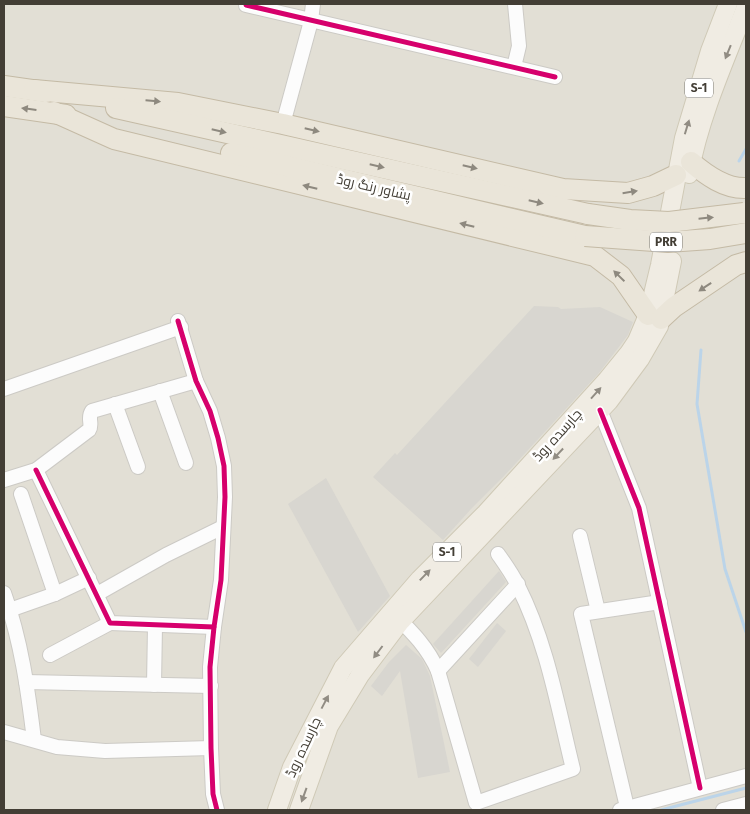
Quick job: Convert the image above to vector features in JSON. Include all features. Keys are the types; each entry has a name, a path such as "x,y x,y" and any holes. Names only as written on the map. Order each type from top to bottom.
{"highway":[{"name":"پشاور رنگ روڈ","path":"4,86 34,90 588,214 630,220 668,222 745,213"},
{"path":"34,90 178,103 284,124 563,189 628,193 653,186 684,168 719,182 746,188"},
{"name":"پشاور رنگ روڈ","path":"4,106 54,112 585,236 668,242 746,233"},
{"path":"54,112 114,138 595,256 621,276 655,317 674,308 736,266 746,262"}],"main road":[{"name":"چارسدہ روڈ","path":"684,168 684,138 710,51 728,4"},
{"name":"چارسدہ روڈ","path":"277,810 292,767 343,668 397,616 600,410 640,359 659,326 655,317 660,265 684,168 746,7"},
{"name":"چارسدہ روڈ","path":"299,810 330,726 420,579 486,513 616,369 655,317"}],"street":[{"path":"244,4 555,78"},
{"path":"284,124 311,21 313,4"},
{"path":"514,67 519,46 515,4"},
{"path":"4,389 180,324 196,381 210,411 224,466 222,580 211,658 211,748 213,794 216,810"},
{"path":"4,480 36,470 89,430 91,428 89,415 92,411 196,381"},
{"path":"160,391 186,463"},
{"path":"115,404 138,467"},
{"path":"600,410 639,508 700,788"},
{"path":"36,470 110,623"},
{"path":"21,494 55,594"},
{"path":"97,594 166,555 223,527"},
{"path":"580,536 598,612"},
{"path":"397,616 431,654 438,671 476,803 573,770 543,649 518,584 498,554"},
{"path":"7,612 55,594 88,578"},
{"path":"438,671 518,584"},
{"path":"4,593 7,612 26,682 34,740"},
{"path":"660,602 580,614 623,809 746,776"},
{"path":"50,655 110,623 214,627"},
{"path":"154,626 154,685"},
{"path":"26,682 211,686"},
{"path":"4,732 56,747 105,751 211,748"},
{"path":"723,810 746,804"}],"shaded area":[{"path":"4,4 746,4 746,810 4,810"}],"building":[{"path":"534,306 558,307 561,309 600,307 633,322 628,335 599,373 443,540 373,477 395,453 397,455"},
{"path":"326,478 390,596 358,632 288,504"},
{"path":"499,571 506,582 441,653 433,644"},
{"path":"497,623 506,631 478,667 469,659"},
{"path":"406,645 422,659 430,676 450,772 418,778 400,671 382,696 371,686 389,662"}],"waterway":[{"path":"739,161 746,149"},
{"path":"701,350 697,404 725,569 746,632"},
{"path":"661,810 746,788"}],"cycle path":[{"path":"246,4 555,77"},
{"path":"178,321 196,381 210,411 224,466 225,497 221,580 210,667 213,794 217,810"},
{"path":"600,410 639,508 700,788"},
{"path":"36,470 110,623 214,627"}]}
